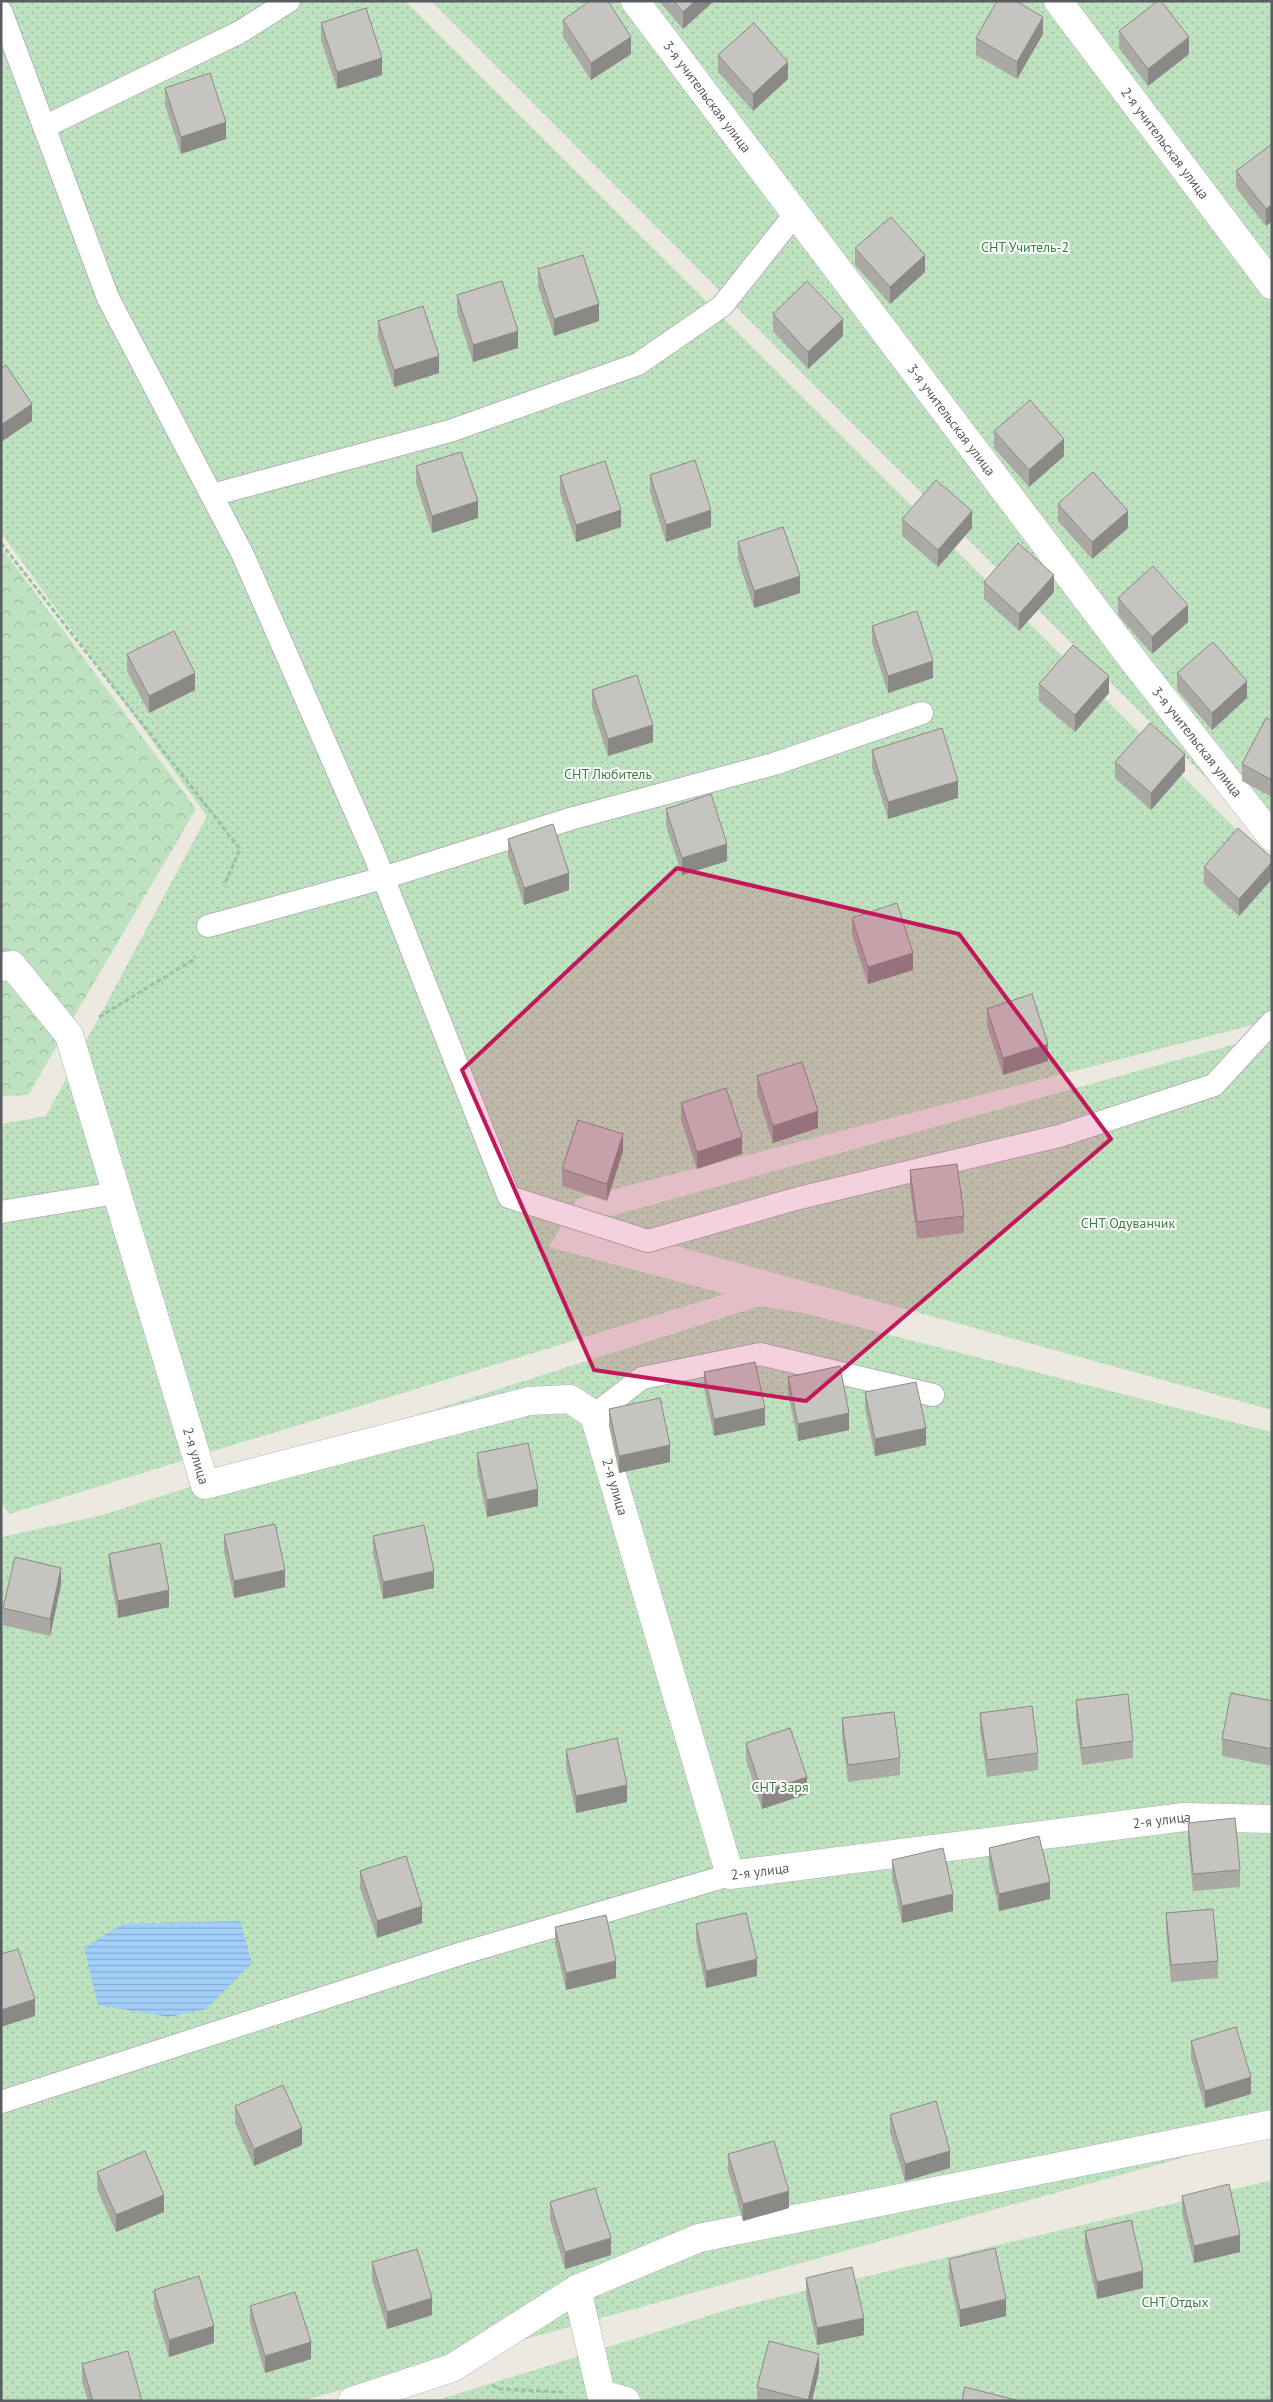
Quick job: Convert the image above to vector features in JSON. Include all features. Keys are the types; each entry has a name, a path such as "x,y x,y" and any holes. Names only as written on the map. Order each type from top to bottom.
{"street":[{"name":"3-я учительская улица","path":"635,1 1133,660 1272,837"},
{"name":"2-я учительская улица","path":"1058,1 1272,285"},
{"path":"1,967 12,965 69,1035"},
{"name":"2-я улица","path":"69,1035 205,1484 529,1401 570,1399 594,1414 730,1875 1184,1817 1272,1819"},
{"path":"352,2401 452,2368 577,2289 699,2238 1272,2124"},
{"path":"577,2289 601,2394 626,2401"}],"lane":[{"path":"44,127 240,32 289,1"},
{"path":"1,11 108,298 243,555 383,878 508,1197 648,1242 799,1198 1059,1136 1214,1085 1272,1022"},
{"path":"212,494 450,431 638,364 722,306 796,213"},
{"path":"208,926 383,878 570,819 774,764 922,713"},
{"path":"1,1212 116,1193"},
{"path":"594,1414 642,1378 760,1354 933,1396"},
{"path":"1,2102 463,1953 730,1875"}],"path":[{"path":"1,543 240,849 193,960 69,1035"},
{"path":"452,2368 500,2389 601,2394"}],"highlighted area":[{"path":"677,868 959,934 1111,1139 806,1401 594,1370 462,1070"}],"green space":[{"name":"СНТ Любитель","path":"1,1 405,1 1272,865 1272,1020 577,1199 549,1247 725,1294 9,1514 1,1501 1,1124 46,1116 207,816 1,533"},
{"name":"СНТ Учитель-2","path":"431,1 1272,1 1272,844"},
{"path":"1,547 196,809 28,1095 1,1096"},
{"name":"СНТ Одуванчик","path":"1272,1034 1272,1410 589,1222"},
{"name":"СНТ Заря","path":"760,1306 803,1313 1272,1432 1272,2133 301,2401 1,2401 1,1537 99,1516"},
{"name":"СНТ Отдых","path":"1272,2180 1272,2401 435,2401 733,2308"}],"water":[{"path":"240,1921 252,1963 206,2009 169,2017 98,2005 84,1948 122,1924"}],"building":[{"path":"590,1 608,1 631,37 591,63 563,20"},
{"path":"674,1 695,1 683,12"},
{"path":"997,1 1016,1 1043,17 1017,62 976,38"},
{"path":"1158,1 1161,1 1189,37 1148,69 1119,31"},
{"path":"366,8 382,58 337,72 321,23"},
{"path":"754,23 788,62 753,94 718,55"},
{"path":"210,73 226,122 181,137 165,88"},
{"path":"1272,144 1272,204 1266,209 1236,171"},
{"path":"891,217 925,255 890,287 855,248"},
{"path":"583,255 599,304 554,319 538,269"},
{"path":"502,281 518,331 473,345 457,295"},
{"path":"807,281 843,319 808,352 773,314"},
{"path":"423,306 439,356 394,370 378,321"},
{"path":"6,365 32,404 1,425 1,368"},
{"path":"1030,400 1064,439 1029,470 994,431"},
{"path":"461,452 478,501 432,516 416,466"},
{"path":"695,460 711,510 666,525 650,475"},
{"path":"605,461 621,510 576,525 560,476"},
{"path":"1093,472 1128,511 1092,542 1058,504"},
{"path":"936,480 972,511 938,550 902,519"},
{"path":"783,527 800,576 754,591 738,542"},
{"path":"1018,543 1054,575 1019,614 984,582"},
{"path":"1153,566 1188,605 1152,637 1118,598"},
{"path":"917,611 933,661 888,676 872,626"},
{"path":"174,631 195,673 149,696 127,654"},
{"path":"1213,642 1247,681 1212,713 1177,673"},
{"path":"1073,645 1109,676 1075,715 1039,684"},
{"path":"637,675 653,725 608,739 592,690"},
{"path":"1266,718 1272,721 1272,780 1242,764"},
{"path":"1150,723 1185,754 1151,793 1115,762"},
{"path":"942,728 958,781 888,802 872,750"},
{"path":"711,794 727,844 682,858 666,809"},
{"path":"553,824 569,873 524,888 508,839"},
{"path":"1238,828 1272,858 1272,862 1239,899 1204,867"},
{"path":"897,903 913,953 868,967 852,918"},
{"path":"1032,994 1048,1044 1003,1058 987,1009"},
{"path":"802,1062 818,1111 773,1126 757,1076"},
{"path":"726,1088 742,1137 697,1152 681,1103"},
{"path":"578,1120 623,1134 607,1184 562,1169"},
{"path":"957,1164 964,1216 917,1222 910,1170"},
{"path":"755,1362 765,1408 714,1419 704,1372"},
{"path":"840,1366 849,1413 798,1424 788,1377"},
{"path":"916,1382 926,1428 875,1439 865,1392"},
{"path":"660,1398 670,1445 619,1456 609,1409"},
{"path":"528,1443 538,1489 487,1500 477,1453"},
{"path":"275,1524 285,1570 234,1581 224,1535"},
{"path":"424,1525 434,1571 383,1582 373,1536"},
{"path":"160,1543 169,1590 118,1601 109,1554"},
{"path":"15,1557 61,1568 50,1619 3,1608"},
{"path":"1231,1693 1272,1701 1272,1749 1222,1739"},
{"path":"1128,1694 1133,1741 1082,1748 1076,1700"},
{"path":"1032,1706 1038,1753 987,1760 980,1713"},
{"path":"894,1712 900,1758 848,1765 842,1718"},
{"path":"790,1728 807,1777 762,1792 746,1743"},
{"path":"617,1738 627,1785 576,1796 566,1750"},
{"path":"1235,1818 1240,1870 1193,1874 1188,1823"},
{"path":"1039,1836 1050,1882 999,1894 989,1848"},
{"path":"943,1848 953,1894 902,1906 892,1860"},
{"path":"406,1856 422,1906 377,1921 360,1871"},
{"path":"1213,1909 1218,1961 1171,1965 1166,1913"},
{"path":"746,1913 757,1959 706,1971 696,1924"},
{"path":"606,1915 616,1961 566,1973 555,1927"},
{"path":"18,1949 35,1999 1,2010 1,1954"},
{"path":"1236,2027 1251,2077 1205,2091 1191,2041"},
{"path":"283,2085 302,2128 254,2149 235,2106"},
{"path":"936,2101 950,2151 905,2164 890,2115"},
{"path":"774,2141 789,2191 743,2204 728,2154"},
{"path":"145,2151 164,2195 116,2215 97,2172"},
{"path":"1229,2184 1240,2235 1194,2246 1182,2196"},
{"path":"595,2188 611,2238 565,2252 550,2202"},
{"path":"1131,2220 1143,2271 1097,2282 1085,2231"},
{"path":"995,2248 1006,2299 960,2310 949,2259"},
{"path":"417,2249 432,2298 387,2312 372,2262"},
{"path":"852,2267 864,2318 817,2328 806,2278"},
{"path":"199,2276 214,2326 169,2340 154,2290"},
{"path":"295,2292 311,2342 265,2356 250,2306"},
{"path":"769,2341 819,2354 808,2400 757,2387"},
{"path":"128,2351 142,2401 93,2401 82,2364"},
{"path":"965,2387 1016,2400 962,2401"}]}
